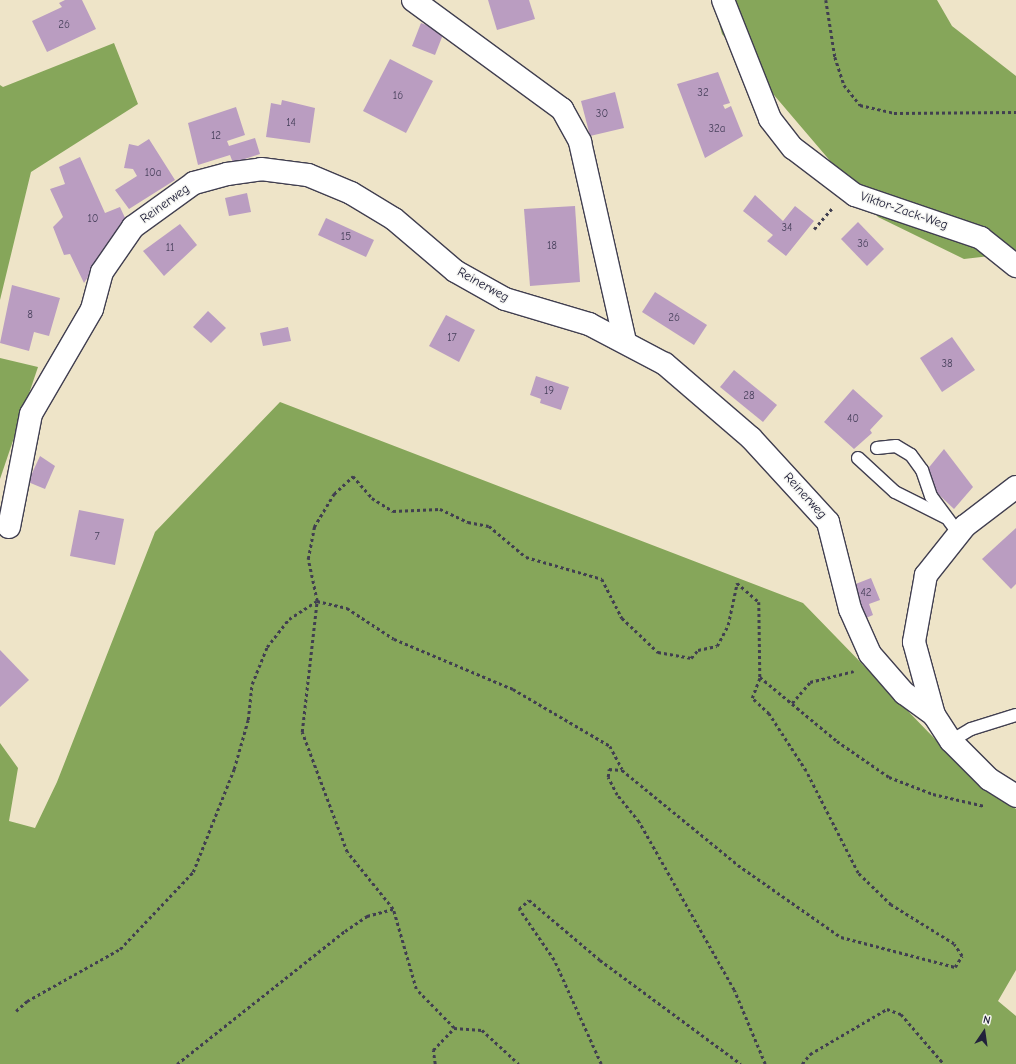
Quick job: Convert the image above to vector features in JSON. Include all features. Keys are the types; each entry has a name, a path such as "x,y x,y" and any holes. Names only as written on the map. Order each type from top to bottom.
{"street":[{"path":"413,0 562,109 580,142 625,341"},
{"name":"Viktor-Zack-Weg","path":"723,0 770,119 793,148 857,196 981,238 1016,266"},
{"name":"Reinerweg","path":"9,527 31,414 92,309 102,272 133,228 194,183 207,179 261,169 308,175 351,193 394,219 455,271 505,299 589,324 625,341 666,364 751,438 828,522 850,609 870,654 904,693 934,715"},
{"path":"1016,487 959,534 926,575 917,616 914,642 917,659 934,715 950,741 989,779 1016,796"}],"lane":[{"path":"877,448 896,446 912,455 945,517 959,534"},
{"path":"858,458 895,492 945,517"},
{"path":"950,741 971,729 1016,715"}],"path":[{"path":"826,0 835,57 844,85 860,105 894,113 1016,112"},
{"path":"814,229 834,206"},
{"path":"16,1011 27,1001 120,949 193,872 234,769 248,720 252,684 267,647 289,619 317,601 347,608 394,639 513,689 610,746 622,770 738,865 841,937 955,967 962,956 954,944 891,905 858,873 806,771 769,714 752,698 760,677 759,602 737,583 728,625 717,646 698,650 691,658 658,652 622,618 602,579 526,557 489,526 468,522 440,508 393,511 372,498 352,476 334,494 314,527 308,559 317,601 302,732 347,852 393,909 416,989 454,1028 482,1030 518,1064"},
{"path":"792,703 810,682 879,665"},
{"path":"760,677 889,777 933,794 993,809"},
{"path":"622,770 609,769 608,777 617,795 639,822 734,990 765,1064"},
{"path":"601,1064 554,960 519,909 529,900 600,960 742,1064"},
{"path":"177,1064 345,931 367,916 393,909"},
{"path":"802,1064 810,1054 886,1010 901,1014 944,1064"},
{"path":"435,1064 433,1050 454,1028"}],"green space":[{"path":"713,0 937,0 952,26 1016,76 1016,253 964,259 878,217 722,34"},
{"path":"114,43 138,104 31,172 0,300 0,85 3,87"},
{"path":"0,358 38,367 0,479"},
{"path":"280,402 803,603 969,774 1016,809 1016,970 998,1001 1016,1016 1016,1064 0,1064 0,743 18,768 9,821 35,828 57,782 155,532"}],"building":[{"path":"65,0 82,0 96,29 47,52 32,21 62,7 59,3"},
{"path":"488,0 529,0 535,19 497,30"},
{"path":"421,23 444,32 435,55 412,46"},
{"path":"390,59 433,81 406,133 363,111"},
{"path":"718,72 730,103 723,105 725,109 731,106 743,136 705,158 677,84"},
{"path":"615,92 624,128 590,136 581,101"},
{"path":"282,100 315,108 310,143 266,137 271,103 281,105"},
{"path":"236,107 245,135 227,141 229,146 255,138 260,154 233,163 230,155 198,165 188,123"},
{"path":"149,139 175,180 129,209 115,190 137,176 133,169 124,168 129,144 138,146"},
{"path":"80,157 105,213 120,207 126,220 84,283 70,254 64,255 53,227 63,217 50,189 65,184 59,167"},
{"path":"247,193 251,212 229,216 225,198"},
{"path":"755,195 783,221 795,206 814,221 786,256 767,241 773,235 743,211"},
{"path":"575,206 580,282 530,286 524,209"},
{"path":"326,218 374,240 366,257 318,235"},
{"path":"858,222 884,249 867,266 841,239"},
{"path":"180,224 197,245 164,276 143,251"},
{"path":"12,285 60,298 49,336 34,332 29,351 0,343"},
{"path":"655,292 707,325 694,345 642,312"},
{"path":"208,311 226,328 211,343 193,327"},
{"path":"446,315 475,330 459,362 429,346"},
{"path":"288,327 291,341 263,346 260,333"},
{"path":"952,337 975,370 942,392 920,358"},
{"path":"734,370 777,405 763,422 720,387"},
{"path":"536,376 569,387 561,410 540,403 541,399 530,395"},
{"path":"853,389 883,416 870,430 872,433 854,449 824,422"},
{"path":"944,449 973,487 954,509 934,490 926,471"},
{"path":"40,456 55,466 45,489 28,482"},
{"path":"79,510 124,519 115,565 70,556"},
{"path":"1016,528 1016,584 1011,589 982,559"},
{"path":"871,578 880,600 869,604 873,615 866,618 853,585"},
{"path":"0,650 29,680 0,707"}]}
